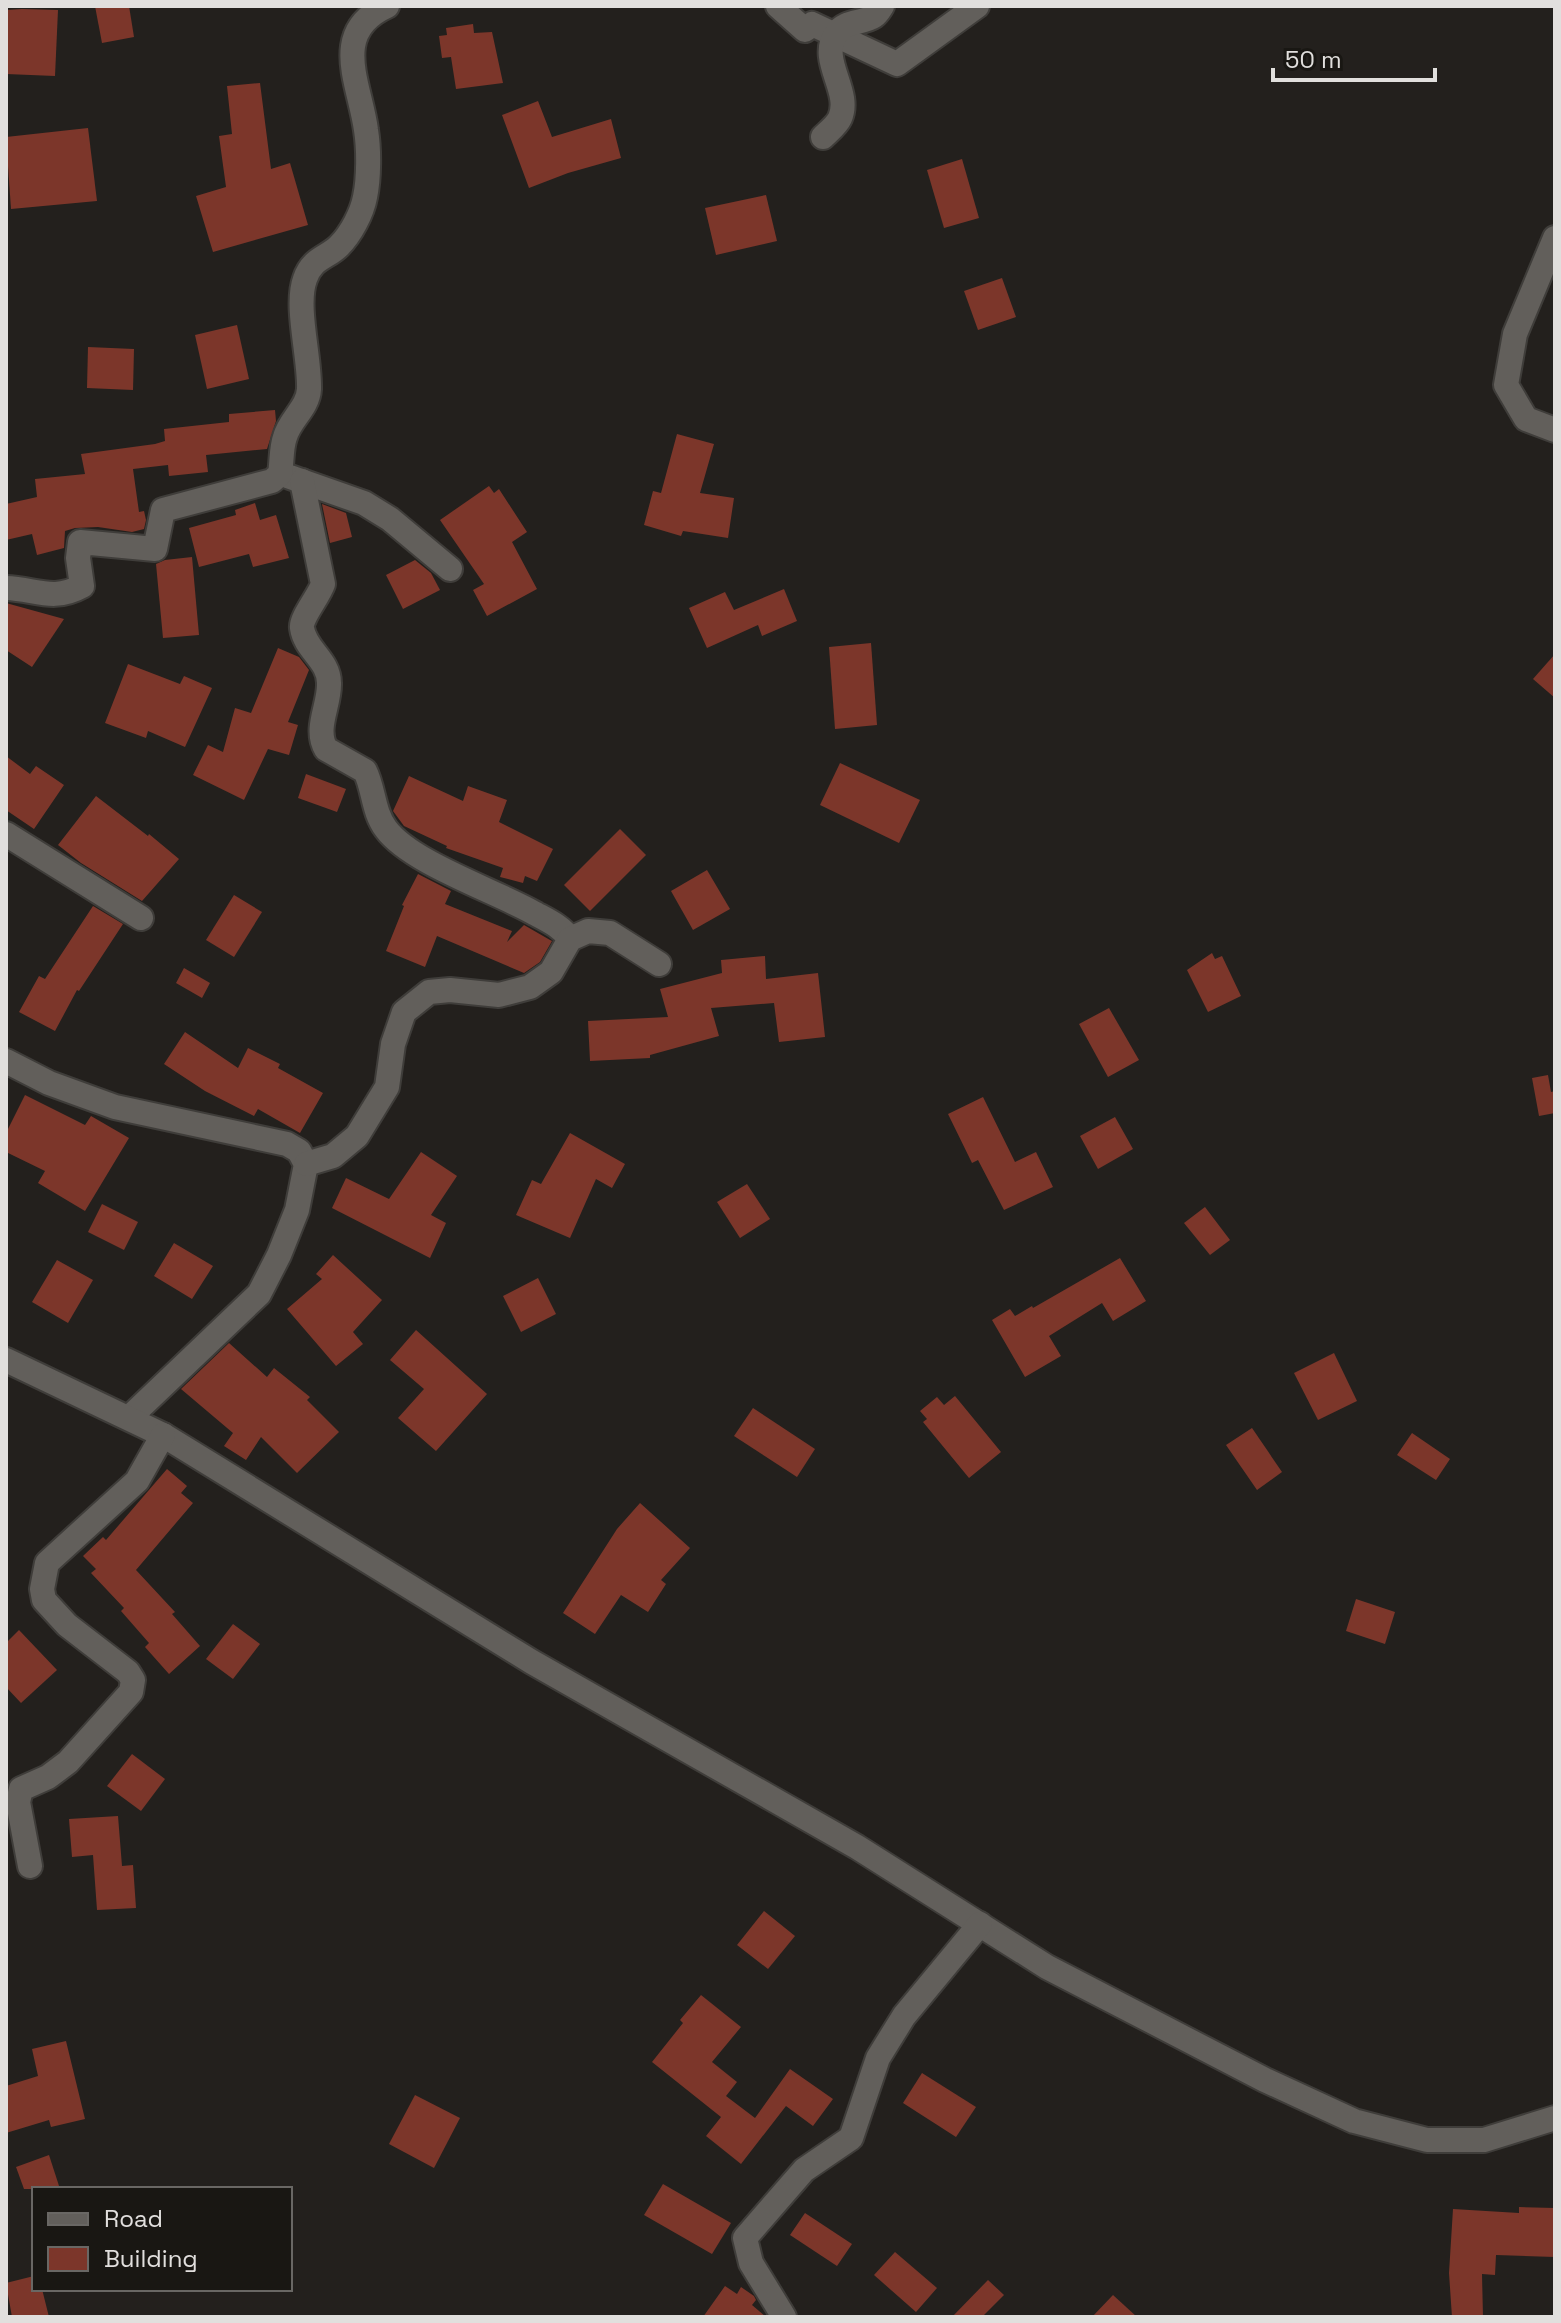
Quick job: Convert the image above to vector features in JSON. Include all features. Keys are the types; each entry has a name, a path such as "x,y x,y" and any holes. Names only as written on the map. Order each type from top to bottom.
{"street":[{"path":"387,6 374,12 358,28 352,70 367,132 365,198 356,221 338,247 323,255 305,277 301,297 308,399 284,437 291,477 323,584 317,599 302,619 307,641 328,672 329,685 320,730 326,749 365,771 384,827 400,844 564,930 570,939"},
{"path":"778,6 805,30 812,24 897,64 977,6"},
{"path":"823,137 840,120 843,98 831,47 835,35 852,22 874,16 882,6"},
{"path":"1555,238 1515,334 1506,385 1526,419 1555,430"},
{"path":"6,588 24,588 48,596 72,592 82,586 78,558 80,542 155,549 163,510 291,477 364,503 390,519 450,569"},
{"path":"6,834 141,918"},
{"path":"306,1164 333,1156 357,1136 387,1087 393,1044 404,1012 429,992 450,990 499,995 530,987 551,972 570,939 588,931 610,933 659,964"},
{"path":"6,1061 49,1083 115,1107 287,1144 299,1151 306,1164 297,1210 259,1294 130,1417"},
{"path":"6,1360 163,1435 532,1662 857,1847 1047,1967 1265,2080 1354,2121 1427,2140 1484,2140 1555,2118"},
{"path":"30,1866 18,1802 21,1789 48,1777 68,1762 131,1692 133,1680 128,1672 67,1625 44,1600 42,1589 47,1563 137,1481 163,1435"},
{"path":"784,2317 751,2263 745,2238 804,2170 851,2138 878,2058 904,2016 980,1924"}],"building":[{"path":"95,6 129,6 134,37 102,43"},
{"path":"6,10 58,10 55,76 6,74"},
{"path":"473,24 474,33 492,32 503,83 456,89 451,57 442,58 439,36 447,35 446,28"},
{"path":"260,83 271,169 290,163 308,225 213,252 196,196 226,187 219,136 232,134 227,86"},
{"path":"538,101 552,137 611,119 621,158 529,188 502,115"},
{"path":"88,128 97,201 11,209 6,137"},
{"path":"962,159 979,218 944,228 927,170"},
{"path":"766,195 777,241 716,255 705,208"},
{"path":"1002,278 1016,317 978,330 964,291"},
{"path":"237,325 249,379 207,389 195,335"},
{"path":"88,347 134,349 133,390 87,388"},
{"path":"275,410 276,421 267,449 206,455 208,472 169,476 168,465 133,469 139,512 144,511 146,520 144,529 132,532 98,527 75,528 65,531 64,548 37,555 32,534 6,540 6,504 37,497 35,479 85,474 81,454 155,444 165,441 164,429 229,422 229,414"},
{"path":"677,434 714,444 700,493 734,498 728,538 683,531 681,536 644,525 653,491 661,493"},
{"path":"489,486 494,493 499,489 527,532 512,542 537,589 487,616 473,590 484,584 440,520"},
{"path":"255,503 260,520 276,515 289,558 253,567 249,554 199,567 189,528 236,515 235,510"},
{"path":"322,504 346,513 352,537 330,543"},
{"path":"192,557 199,635 163,638 156,564"},
{"path":"415,560 431,573 440,590 403,609 386,575"},
{"path":"784,589 797,621 762,636 758,625 707,648 689,608 725,592 734,610"},
{"path":"6,603 64,619 32,667 6,650"},
{"path":"871,643 877,725 835,729 829,647"},
{"path":"278,648 299,657 309,670 288,722 298,725 289,755 268,749 244,800 193,775 208,745 223,752 235,708 251,713"},
{"path":"1555,654 1555,698 1533,679"},
{"path":"128,664 180,684 184,676 212,688 185,747 148,731 146,738 105,723"},
{"path":"6,756 30,774 36,766 64,785 34,829 6,810"},
{"path":"840,763 920,800 899,843 820,805"},
{"path":"306,774 346,789 337,812 298,798"},
{"path":"409,776 463,801 468,786 507,800 499,822 553,849 537,881 525,876 523,883 500,877 503,868 446,848 404,826 393,811"},
{"path":"96,796 179,859 142,901 58,845"},
{"path":"620,829 646,855 590,911 564,885"},
{"path":"707,870 730,909 693,930 671,891"},
{"path":"418,874 451,891 445,904 512,931 507,942 524,925 552,941 540,962 524,973 437,936 425,967 386,951 402,905"},
{"path":"234,895 262,912 234,957 206,940"},
{"path":"93,906 123,924 77,990 55,1031 19,1012 39,976 45,979"},
{"path":"1212,953 1215,959 1222,956 1241,996 1208,1012 1187,970"},
{"path":"765,956 766,979 818,973 825,1037 779,1042 774,1003 711,1008 719,1036 650,1055 650,1058 590,1061 588,1021 668,1017 660,989 722,973 721,960"},
{"path":"184,968 210,983 202,998 176,983"},
{"path":"1109,1008 1139,1060 1108,1077 1079,1024"},
{"path":"185,1032 238,1068 248,1048 280,1064 278,1068 323,1093 300,1133 258,1109 254,1116 205,1091 164,1064"},
{"path":"1548,1075 1551,1092 1555,1091 1555,1113 1539,1116 1532,1078"},
{"path":"25,1095 85,1125 91,1116 129,1138 85,1211 38,1183 45,1171 6,1152 6,1133"},
{"path":"983,1097 1015,1162 1036,1152 1053,1187 1004,1210 978,1160 972,1163 948,1114"},
{"path":"1115,1117 1133,1149 1098,1169 1080,1136"},
{"path":"570,1133 625,1164 612,1188 596,1179 570,1238 516,1215 532,1180 541,1184"},
{"path":"421,1152 457,1176 431,1215 446,1223 430,1258 332,1208 346,1178 389,1199"},
{"path":"747,1184 770,1219 740,1238 717,1202"},
{"path":"102,1204 138,1222 124,1250 88,1232"},
{"path":"1205,1207 1230,1240 1210,1255 1184,1223"},
{"path":"174,1243 213,1266 192,1299 154,1276"},
{"path":"333,1255 382,1300 353,1332 363,1344 336,1366 287,1309 322,1279 316,1274"},
{"path":"1120,1258 1146,1301 1113,1321 1102,1303 1049,1336 1061,1356 1025,1377 992,1320 1010,1309 1015,1316 1033,1308"},
{"path":"57,1260 93,1280 68,1323 32,1302"},
{"path":"538,1278 556,1314 521,1332 503,1296"},
{"path":"416,1330 487,1394 436,1451 398,1418 424,1389 390,1360"},
{"path":"229,1343 267,1377 274,1368 310,1397 307,1400 339,1432 297,1473 261,1437 246,1460 224,1446 233,1433 181,1389"},
{"path":"1334,1353 1357,1401 1318,1420 1294,1373"},
{"path":"955,1396 1001,1452 969,1478 923,1422 927,1419 920,1411 937,1397 944,1405"},
{"path":"753,1408 815,1449 797,1477 734,1436"},
{"path":"1252,1428 1282,1472 1257,1490 1226,1445"},
{"path":"1412,1433 1450,1459 1436,1480 1397,1455"},
{"path":"167,1469 187,1486 181,1493 193,1503 136,1570 175,1612 172,1614 200,1646 169,1674 145,1647 149,1643 121,1611 124,1608 91,1573 96,1569 83,1556 103,1537 106,1540"},
{"path":"640,1503 690,1548 661,1580 666,1584 648,1612 621,1595 595,1634 563,1613 617,1529"},
{"path":"1356,1599 1395,1612 1385,1644 1346,1631"},
{"path":"233,1624 260,1644 233,1679 206,1659"},
{"path":"19,1630 57,1670 21,1703 6,1687 6,1643"},
{"path":"132,1754 165,1779 141,1811 107,1786"},
{"path":"118,1816 122,1866 133,1865 136,1908 97,1910 93,1855 72,1857 69,1819"},
{"path":"764,1911 795,1936 768,1969 737,1945"},
{"path":"701,1995 741,2027 712,2062 737,2082 726,2096 755,2118 790,2069 833,2099 813,2126 786,2106 741,2164 706,2136 721,2117 652,2062"},
{"path":"66,2041 85,2119 51,2127 49,2120 6,2133 6,2086 38,2076 32,2049"},
{"path":"922,2073 976,2107 956,2137 903,2103"},
{"path":"415,2095 460,2118 434,2168 389,2144"},
{"path":"49,2155 59,2187 24,2189 16,2167"},
{"path":"663,2184 731,2223 712,2254 644,2215"},
{"path":"1519,2207 1555,2208 1555,2257 1496,2255 1495,2275 1482,2274 1483,2317 1452,2317 1449,2273 1453,2209 1519,2213"},
{"path":"805,2213 852,2244 837,2266 790,2235"},
{"path":"895,2252 937,2288 916,2312 874,2275"},
{"path":"32,2276 32,2291 42,2291 49,2317 12,2317 6,2283"},
{"path":"988,2280 1004,2295 982,2317 952,2317"},
{"path":"725,2286 737,2294 741,2287 754,2296 756,2300 752,2305 766,2317 703,2317"},
{"path":"1113,2295 1137,2317 1092,2317"}]}
